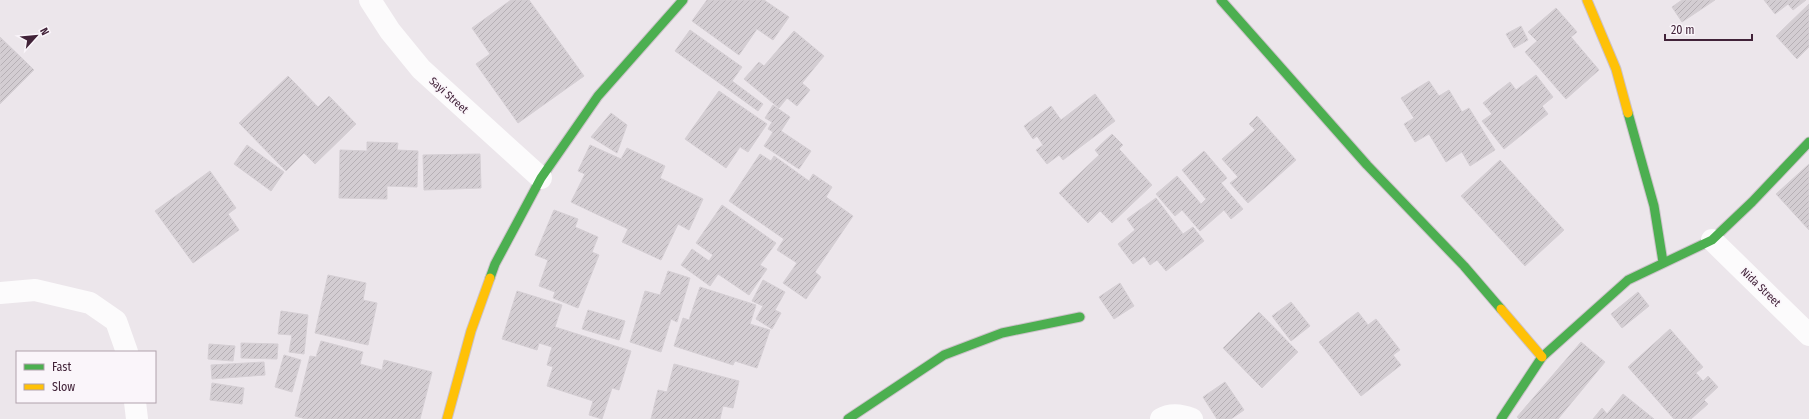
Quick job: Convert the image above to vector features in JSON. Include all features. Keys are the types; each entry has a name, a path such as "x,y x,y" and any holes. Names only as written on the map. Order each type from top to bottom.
{"street":[{"name":"Sayi Street","path":"370,0 390,31 421,69 541,178"},
{"path":"447,419 471,332 495,264 541,178 598,96 683,0"},
{"path":"1221,0 1367,165 1464,266 1542,357"},
{"path":"1587,0 1616,69 1654,206 1663,262"},
{"path":"1501,419 1542,357 1628,280 1663,262 1712,240 1752,202 1809,142"},
{"name":"Nida Street","path":"1712,240 1809,335"},
{"path":"0,293 35,290 90,302 116,321 127,351"},
{"path":"848,419 944,355 1002,333 1080,317"},
{"path":"135,403 137,419"},
{"path":"1161,419 1164,417 1180,415 1192,419"}],"building":[{"path":"511,0 529,0 584,76 518,123 476,64 490,54 472,28"},
{"path":"707,0 764,0 789,17 773,40 757,29 739,55 692,21"},
{"path":"1682,0 1715,0 1682,22 1672,7"},
{"path":"1764,0 1806,0 1793,10 1788,4 1775,14"},
{"path":"1809,4 1809,47 1797,59 1776,36"},
{"path":"1556,8 1577,32 1571,37 1599,70 1566,99 1525,52 1537,41 1528,32"},
{"path":"1521,26 1528,40 1514,48 1506,34"},
{"path":"690,30 742,67 732,81 763,104 758,111 675,51"},
{"path":"794,31 824,56 802,83 810,90 797,106 787,98 779,108 744,79 759,62 764,66"},
{"path":"0,37 34,70 0,104"},
{"path":"1536,75 1553,97 1542,106 1548,114 1504,149 1482,121 1492,114 1483,103 1510,82 1516,90"},
{"path":"288,76 318,107 329,96 356,124 315,164 304,153 286,171 239,123"},
{"path":"1429,81 1439,96 1449,90 1462,112 1469,108 1495,150 1470,166 1462,152 1446,162 1429,134 1415,142 1404,124 1414,118 1401,98"},
{"path":"719,91 767,124 748,152 740,147 726,168 685,139"},
{"path":"1095,94 1115,121 1063,160 1059,155 1047,164 1036,150 1043,145 1037,136 1033,139 1024,126 1051,106 1061,120"},
{"path":"773,105 790,117 781,131 811,151 799,169 764,146 773,132 768,129 772,122 765,118"},
{"path":"611,113 627,125 617,153 591,137"},
{"path":"1257,116 1296,160 1248,203 1230,183 1238,177 1222,159 1255,130 1249,124"},
{"path":"1112,134 1123,145 1119,149 1152,185 1112,223 1100,211 1088,223 1059,193 1099,155 1095,150"},
{"path":"367,142 398,143 397,150 418,151 417,187 387,186 387,199 339,198 340,150 367,151"},
{"path":"247,145 284,172 271,191 234,164"},
{"path":"590,145 621,159 627,148 665,166 660,178 703,199 689,230 678,224 661,260 622,242 628,229 571,202 585,174 578,171"},
{"path":"1204,151 1227,178 1221,183 1243,209 1231,219 1224,210 1200,231 1182,210 1175,216 1156,194 1177,176 1201,204 1206,199 1182,170"},
{"path":"480,154 481,188 424,190 423,155"},
{"path":"760,154 771,161 774,156 809,181 813,174 832,187 826,197 853,216 815,272 821,277 806,299 783,283 797,263 777,250 784,239 729,201"},
{"path":"1500,160 1564,230 1525,266 1461,196"},
{"path":"1809,164 1809,230 1776,194"},
{"path":"210,171 236,208 228,214 239,230 193,263 155,211"},
{"path":"1156,198 1183,234 1193,227 1204,241 1166,271 1157,260 1150,265 1144,256 1133,264 1118,244 1135,230 1127,219"},
{"path":"722,205 776,243 760,265 767,269 749,295 718,274 710,286 681,265 692,249 709,261 713,255 696,243"},
{"path":"554,210 578,219 575,227 598,237 592,252 599,255 578,308 553,298 555,292 539,286 548,260 535,255"},
{"path":"668,271 690,278 677,322 671,319 661,352 630,342 645,291 660,295"},
{"path":"328,275 366,283 363,300 377,303 368,345 315,333"},
{"path":"763,280 785,292 775,310 781,313 772,329 756,319 763,306 752,301"},
{"path":"1120,283 1134,306 1114,319 1099,297"},
{"path":"700,287 756,305 750,324 770,330 757,368 735,361 733,365 674,346 683,318 689,320"},
{"path":"517,291 562,305 555,327 631,351 619,390 612,388 602,419 589,415 593,401 547,386 553,367 547,365 552,347 539,343 537,350 502,339"},
{"path":"1638,292 1649,306 1622,328 1611,314"},
{"path":"1291,302 1310,326 1291,341 1272,316"},
{"path":"588,310 625,321 619,340 582,329"},
{"path":"281,311 308,315 304,354 289,352 292,335 278,334"},
{"path":"1259,312 1298,352 1262,388 1223,348"},
{"path":"1358,312 1368,325 1376,319 1400,350 1393,355 1401,365 1361,396 1319,342"},
{"path":"1670,329 1703,367 1696,373 1703,381 1708,376 1718,387 1704,400 1708,404 1691,419 1674,419 1628,367"},
{"path":"321,341 363,352 360,364 382,370 384,360 432,372 420,419 306,419 295,416 310,356 316,357"},
{"path":"1581,342 1605,362 1558,419 1519,419 1517,417"},
{"path":"241,343 278,344 277,359 241,358"},
{"path":"209,344 235,346 233,361 208,359"},
{"path":"284,355 301,360 292,392 275,387"},
{"path":"264,362 265,375 212,379 211,365"},
{"path":"674,364 739,381 733,408 723,406 720,419 651,419 658,390 667,392"},
{"path":"1225,382 1244,410 1231,419 1217,419 1203,397"},
{"path":"212,383 244,388 242,404 210,400"},
{"path":"1623,394 1654,419 1593,419 1602,408 1607,414"}],"traffic: fast":[{"path":"490,278 495,264 541,178 598,96 683,0"},
{"path":"1221,0 1367,165 1464,266 1501,309"},
{"path":"1628,113 1654,206 1663,262"},
{"path":"1501,419 1542,357 1628,280 1712,240 1752,202 1809,142"},
{"path":"848,419 944,355 1002,333 1080,317"}],"traffic: slow":[{"path":"1587,0 1616,69 1628,113"},
{"path":"447,419 471,331 490,278"},
{"path":"1501,309 1542,357"}]}
